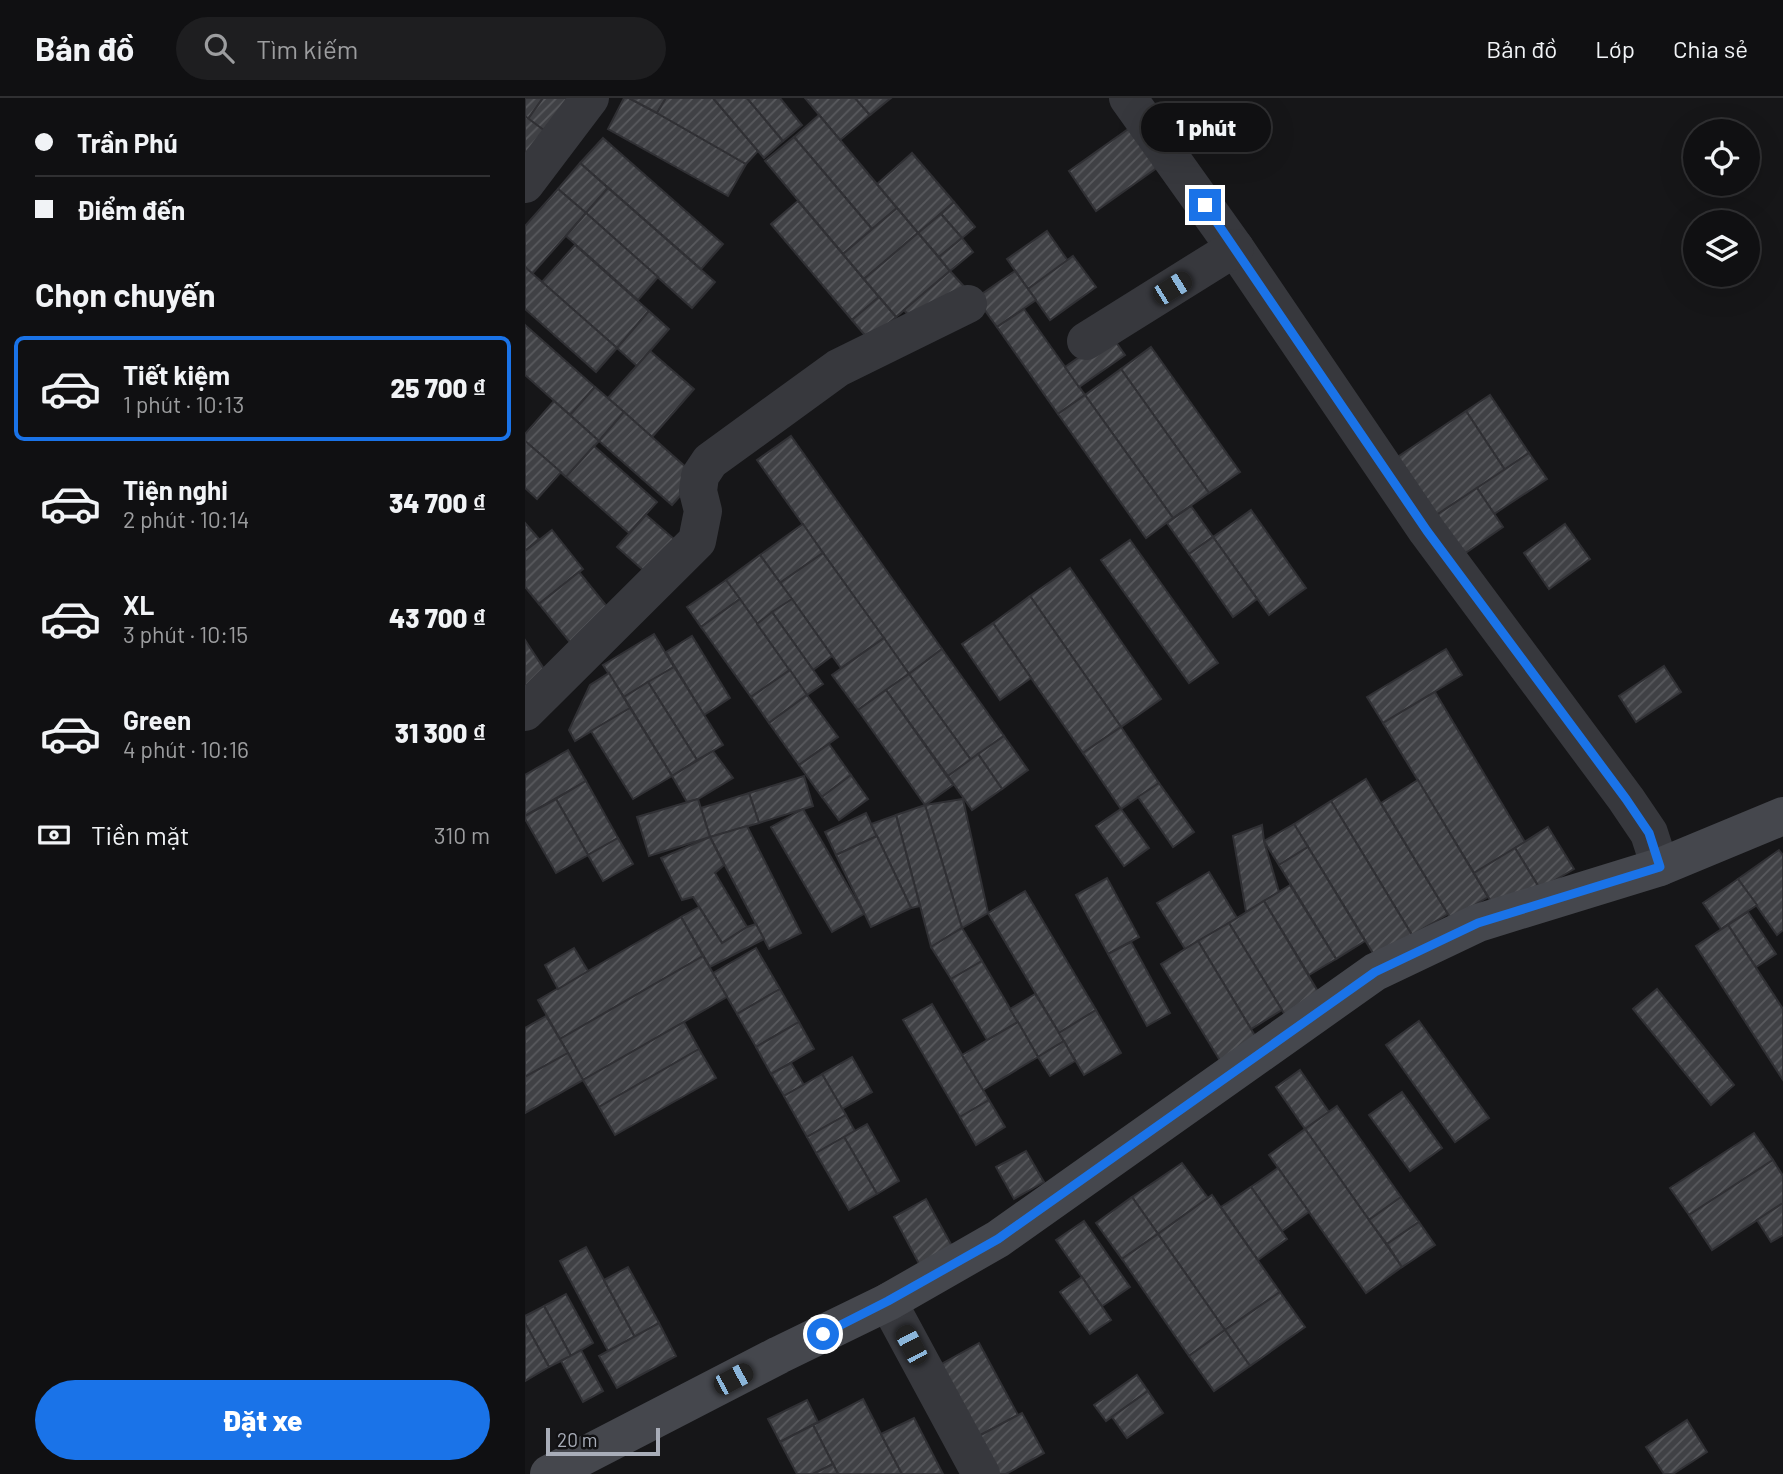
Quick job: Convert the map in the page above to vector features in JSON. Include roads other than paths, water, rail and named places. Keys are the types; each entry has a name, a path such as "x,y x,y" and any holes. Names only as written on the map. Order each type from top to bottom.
{"street":[{"path":"525,184 590,98"},
{"path":"1128,98 1235,248 1427,531 1626,799 1649,833 1660,867"},
{"path":"1086,341 1235,248"},
{"path":"525,712 697,541 703,511 698,491 700,476 710,461 838,368 968,304"},
{"path":"549,1474 888,1301 998,1239 1375,972 1478,923 1660,867 1783,816"},
{"path":"888,1301 981,1474"}]}
